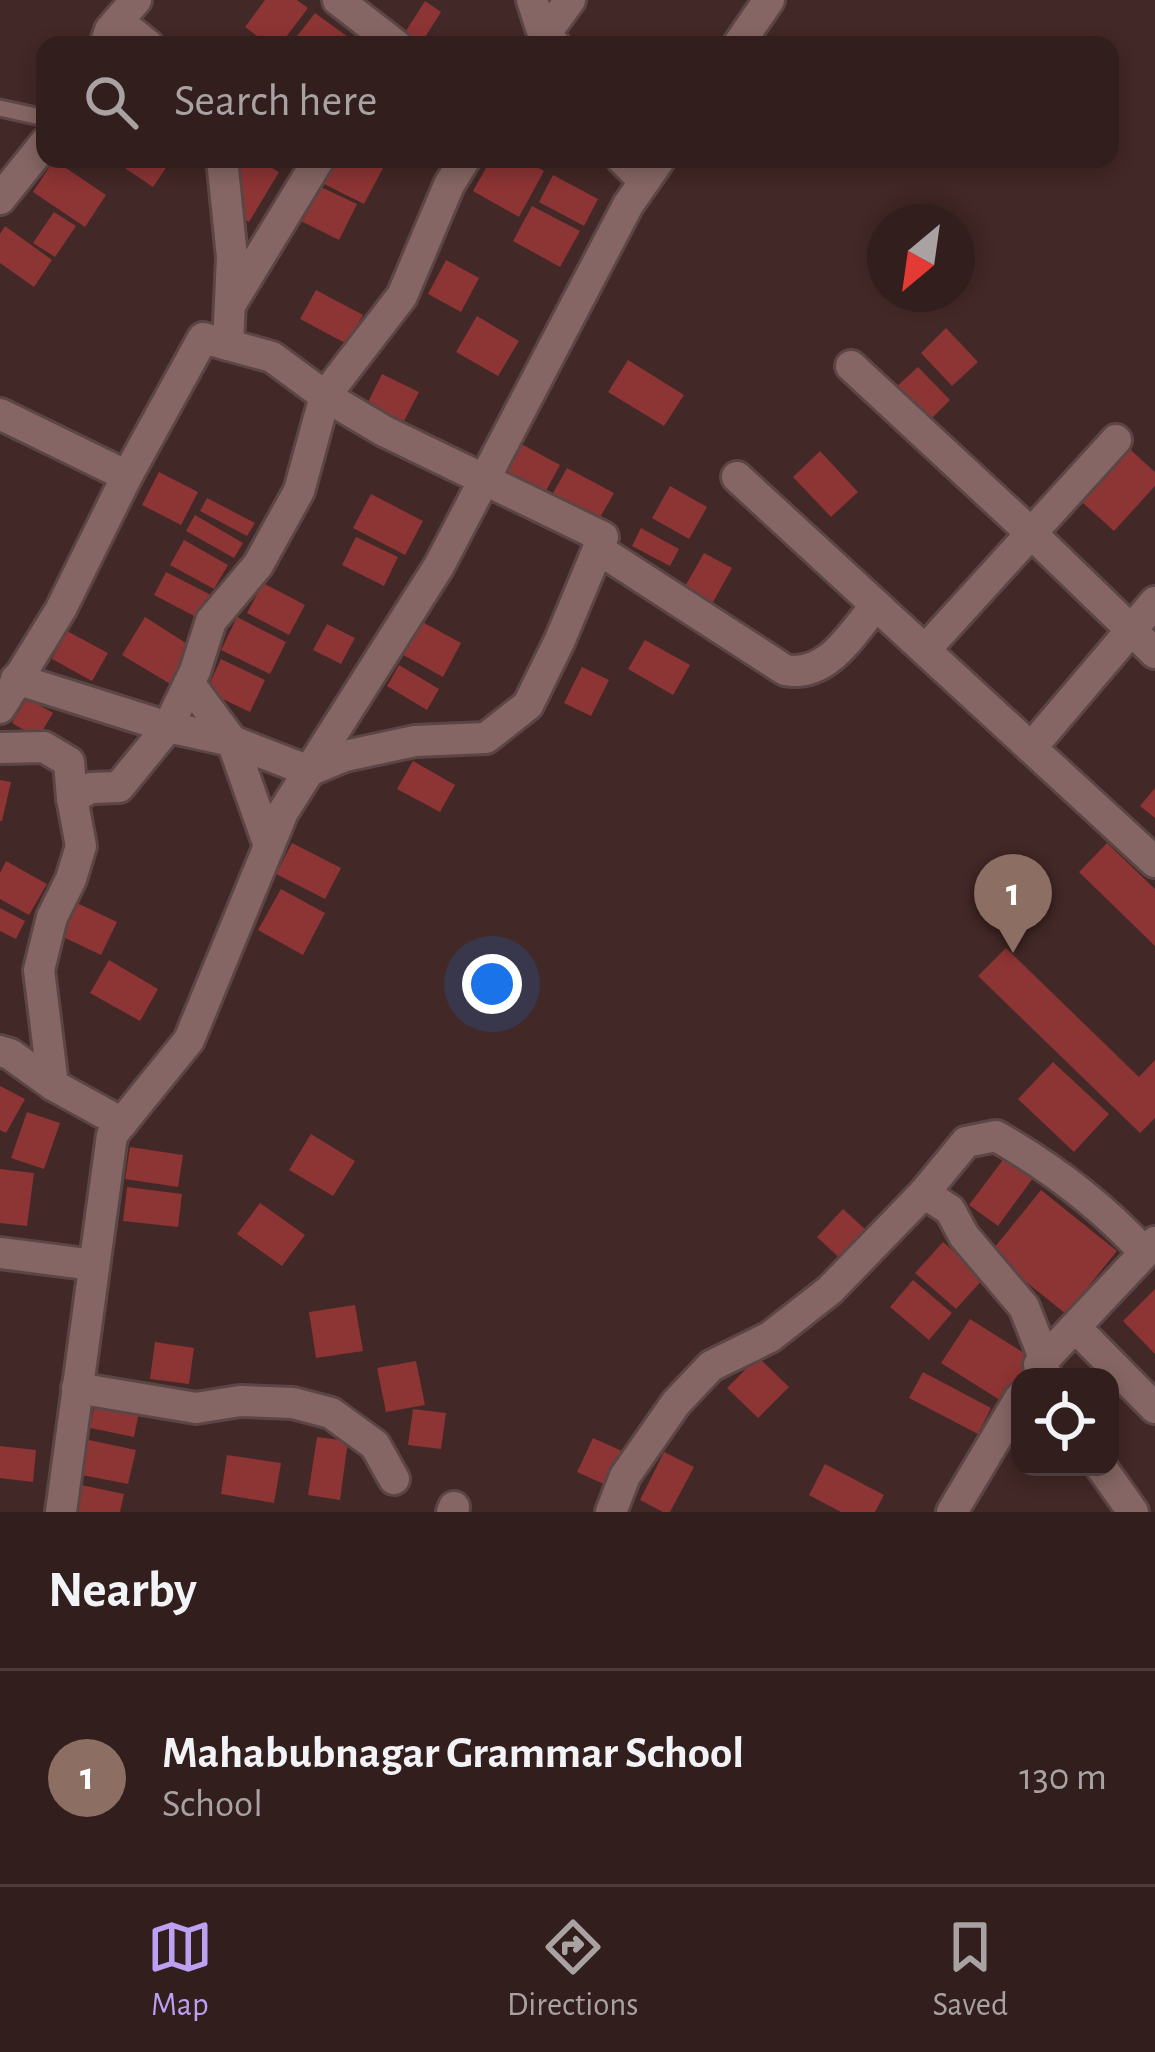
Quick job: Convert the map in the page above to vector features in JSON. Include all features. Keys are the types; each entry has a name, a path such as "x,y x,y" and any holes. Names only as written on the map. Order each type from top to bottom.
{"street":[{"path":"338,0 382,36"},
{"path":"541,30 570,0"},
{"path":"745,36 769,0"},
{"path":"0,199 36,154"},
{"path":"222,168 232,257 228,345"},
{"path":"230,306 314,168"},
{"path":"72,798 91,788 119,787 168,727 211,621 258,566 299,490 326,397 402,296 459,168"},
{"path":"62,1512 112,1136 188,1040 283,812 439,566 628,205 641,168"},
{"path":"0,708 16,679 61,609 203,338 272,357 326,397 384,431 603,538 528,705 486,738 415,741 345,756 309,771 232,741 168,727 16,679"},
{"path":"851,367 1155,653"},
{"path":"0,414 127,476"},
{"path":"925,650 1116,440"},
{"path":"737,477 1155,862"},
{"path":"598,549 785,670 813,669 832,658 876,605"},
{"path":"1031,748 1155,602"},
{"path":"189,683 232,741 269,846"},
{"path":"0,748 44,747 69,762 81,846 52,917 39,970 52,1085"},
{"path":"0,1052 122,1123"},
{"path":"611,1512 625,1476 676,1403 710,1366 770,1337 830,1290 966,1142 996,1136 1048,1166 1150,1247 1043,1368"},
{"path":"924,1193 950,1210 964,1236 1024,1307 1040,1368"},
{"path":"0,1253 94,1265"},
{"path":"1076,1328 1155,1408"},
{"path":"77,1388 196,1408 240,1402 293,1403 331,1413 375,1445 394,1479"},
{"path":"952,1512 1011,1413"},
{"path":"1107,1476 1133,1512"}],"lane":[{"path":"0,108 36,116"}],"building":[{"path":"265,0 297,0 308,8 287,36 257,36 245,27"},
{"path":"425,1 441,12 426,36 403,36"},
{"path":"315,13 347,36 297,36"},
{"path":"49,168 66,168 106,195 85,227 33,192"},
{"path":"125,168 166,168 153,187"},
{"path":"235,168 279,172 249,222 215,202"},
{"path":"317,168 383,168 364,204 312,178"},
{"path":"486,168 544,171 519,217 473,191"},
{"path":"553,175 598,199 584,226 539,202"},
{"path":"308,181 357,204 339,240 291,216"},
{"path":"532,206 580,231 560,267 513,241"},
{"path":"54,212 76,226 55,257 33,243"},
{"path":"5,226 52,260 34,287 0,263 0,234"},
{"path":"446,260 479,278 461,312 428,294"},
{"path":"316,290 363,315 347,344 300,319"},
{"path":"477,316 519,341 498,376 456,352"},
{"path":"946,328 978,362 952,386 921,353"},
{"path":"628,360 684,395 664,426 608,392"},
{"path":"918,367 950,400 928,422 895,388"},
{"path":"382,374 419,392 404,421 367,404"},
{"path":"514,440 560,465 542,498 496,473"},
{"path":"1122,442 1155,472 1155,486 1114,531 1074,495"},
{"path":"820,451 858,492 831,517 793,477"},
{"path":"567,468 614,493 594,528 548,502"},
{"path":"159,472 198,492 181,525 142,505"},
{"path":"670,486 707,507 689,539 652,518"},
{"path":"371,494 423,521 405,555 353,528"},
{"path":"207,498 255,523 247,536 200,511"},
{"path":"195,515 243,543 234,558 186,531"},
{"path":"641,528 679,549 670,566 632,546"},
{"path":"356,537 398,557 384,586 342,565"},
{"path":"184,540 228,565 214,589 170,565"},
{"path":"704,553 732,568 712,604 684,588"},
{"path":"166,572 211,595 198,618 154,595"},
{"path":"263,583 305,605 289,635 247,613"},
{"path":"145,617 200,652 177,688 122,655"},
{"path":"237,617 286,642 270,674 221,650"},
{"path":"417,619 461,643 443,677 398,652"},
{"path":"327,624 355,638 341,664 313,650"},
{"path":"67,631 108,653 92,681 52,659"},
{"path":"645,640 690,665 673,695 628,669"},
{"path":"221,659 265,680 250,712 206,691"},
{"path":"399,665 439,689 427,710 387,686"},
{"path":"582,667 609,680 591,716 564,703"},
{"path":"27,698 53,713 38,738 12,723"},
{"path":"413,761 455,785 440,812 397,789"},
{"path":"0,780 11,782 2,821 0,821"},
{"path":"1155,788 1155,818 1140,806"},
{"path":"292,843 341,868 325,899 276,874"},
{"path":"1107,843 1155,889 1155,946 1079,872"},
{"path":"6,861 47,884 29,915 0,899 0,873"},
{"path":"281,889 325,913 303,955 258,930"},
{"path":"77,903 117,922 101,955 61,936"},
{"path":"0,908 25,921 16,939 0,931"},
{"path":"1006,948 1139,1077 1155,1060 1155,1118 1140,1133 978,976"},
{"path":"109,960 158,989 140,1021 90,993"},
{"path":"1053,1062 1109,1114 1074,1152 1018,1099"},
{"path":"0,1086 25,1099 6,1133 0,1130"},
{"path":"27,1112 60,1123 44,1169 11,1158"},
{"path":"311,1134 355,1161 333,1196 289,1170"},
{"path":"130,1147 183,1155 178,1187 125,1179"},
{"path":"1005,1157 1033,1178 998,1226 969,1205"},
{"path":"0,1169 34,1173 27,1226 0,1223"},
{"path":"127,1187 182,1194 178,1227 123,1221"},
{"path":"1041,1190 1117,1251 1066,1314 990,1253"},
{"path":"260,1203 305,1235 282,1266 237,1234"},
{"path":"843,1209 889,1251 863,1280 817,1237"},
{"path":"943,1242 984,1278 956,1309 915,1273"},
{"path":"913,1280 952,1313 929,1340 890,1307"},
{"path":"1155,1289 1155,1354 1123,1321"},
{"path":"355,1305 363,1351 316,1358 309,1312"},
{"path":"970,1319 1032,1358 1025,1368 1011,1368 1011,1390 1003,1402 941,1363"},
{"path":"155,1342 194,1348 189,1384 150,1379"},
{"path":"758,1357 789,1387 758,1418 727,1388"},
{"path":"416,1361 425,1405 386,1412 377,1368"},
{"path":"923,1372 991,1408 978,1434 909,1398"},
{"path":"97,1393 141,1402 134,1437 90,1428"},
{"path":"413,1409 446,1413 441,1449 408,1445"},
{"path":"317,1437 348,1441 340,1500 308,1495"},
{"path":"593,1438 631,1455 615,1489 577,1472"},
{"path":"84,1439 136,1450 128,1484 77,1474"},
{"path":"0,1446 36,1450 33,1482 0,1478"},
{"path":"664,1452 694,1467 670,1512 640,1500"},
{"path":"227,1455 281,1463 274,1503 221,1494"},
{"path":"825,1464 884,1495 875,1512 841,1512 809,1495"},
{"path":"81,1485 124,1494 120,1512 75,1512"}],"place":[{"name":"Mahabubnagar Grammar School","path":"1013,953"}]}
